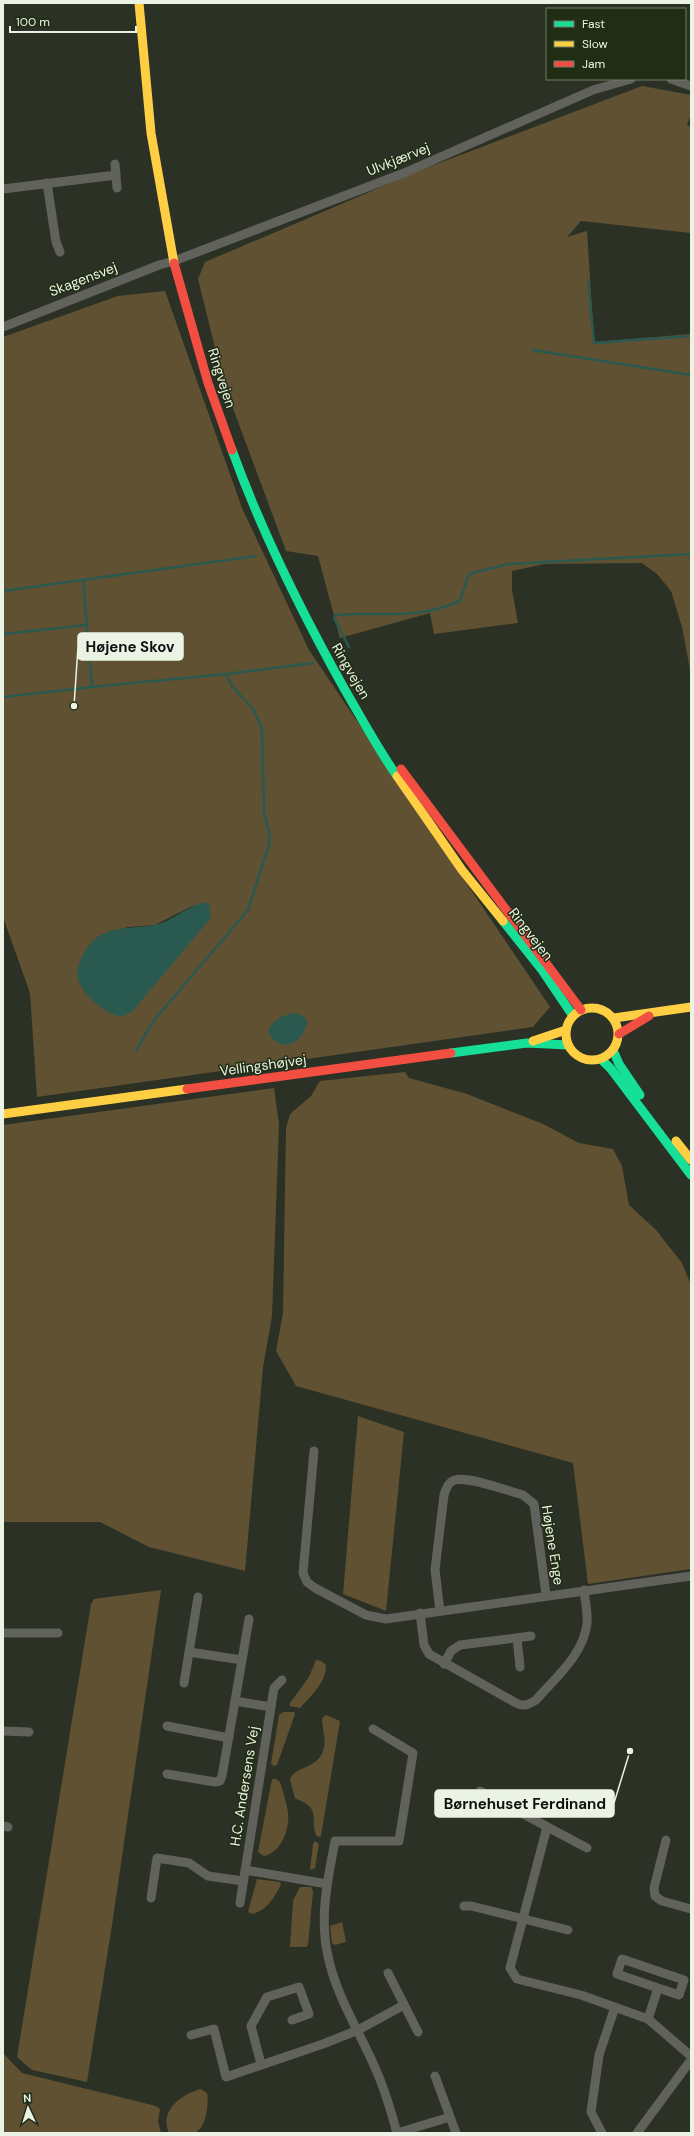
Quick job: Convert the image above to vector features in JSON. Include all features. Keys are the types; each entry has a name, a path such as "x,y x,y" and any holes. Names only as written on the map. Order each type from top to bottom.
{"main road":[{"name":"Ringvejen","path":"139,3 151,133 174,261 208,383 245,484 279,563 324,652 371,732 384,758 462,870 542,970 573,1016"},
{"name":"Ringvejen","path":"371,732 391,754 430,809 581,1010"},
{"path":"614,1018 691,1007"},
{"path":"619,1034 614,1018 599,1008 581,1010 573,1016 566,1030 568,1045 579,1057 590,1060 601,1059 613,1050 619,1034 653,1013"},
{"name":"Vellingshøjvej","path":"527,1043 566,1030"},
{"name":"Vellingshøjvej","path":"3,1114 527,1043 568,1045"},
{"path":"613,1050 619,1064 639,1094 691,1160"},
{"path":"601,1059 611,1069 691,1175"}],"street":[{"name":"Ulvkjærvej","path":"174,261 404,173 593,90 628,80"},
{"path":"674,80 691,86"},
{"path":"115,164 117,188"},
{"path":"3,189 116,175"},
{"path":"47,183 56,242 60,252"},
{"name":"Skagensvej","path":"3,327 100,287 174,261"},
{"name":"Højene Enge","path":"314,1451 302,1564 303,1573 307,1582 366,1615 375,1618 420,1614 546,1595 691,1576"},
{"name":"Højene Enge","path":"440,1611 435,1570 444,1495 448,1484 454,1480 473,1482 523,1495 530,1500 535,1511 546,1595"},
{"name":"Højene Enge","path":"420,1614 424,1645 429,1654 444,1664 516,1703 522,1706 529,1705 536,1700 578,1651 584,1640 587,1623 584,1590"},
{"path":"184,1683 198,1597"},
{"name":"H.C. Andersens Vej","path":"167,1774 215,1782 220,1781 229,1738 249,1618"},
{"path":"3,1633 58,1633"},
{"path":"444,1664 454,1648 460,1645 531,1636"},
{"path":"517,1638 520,1667"},
{"path":"189,1652 242,1660"},
{"name":"H.C. Andersens Vej","path":"240,1903 274,1688 282,1680"},
{"path":"235,1701 271,1707"},
{"name":"H.C. Andersens Vej","path":"167,1726 229,1738"},
{"path":"373,1729 413,1753 399,1841 335,1841 327,1884 324,1924 328,1955 336,1982 388,2100 397,2133 450,2117"},
{"path":"3,1731 29,1732"},
{"path":"480,1791 587,1848"},
{"path":"547,1827 510,1968 516,1979 581,1995 648,2019 691,2056"},
{"path":"666,1840 654,1888 655,1896 662,1901 691,1909"},
{"path":"151,1898 157,1858 189,1863 208,1876 244,1881"},
{"path":"245,1870 327,1884"},
{"path":"464,1906 471,1906 568,1930"},
{"path":"622,1959 684,1980 679,1995 658,1988 617,1974 622,1959"},
{"path":"388,1973 418,2032"},
{"path":"261,2064 251,2026 267,1997 299,1988 309,2014 292,2020"},
{"path":"648,2019 658,1988"},
{"path":"191,2035 214,2029 226,2077 323,2044 358,2030 404,2005"},
{"path":"602,2133 591,2112 598,2055 615,2007"},
{"path":"637,2133 691,2060"},
{"path":"435,2076 456,2133"}],"shaded area":[{"path":"642,86 691,95 691,114 687,125 691,127 691,233 581,221 567,237 587,231 594,342 691,334 691,675 682,627 671,591 657,574 642,563 544,564 512,571 512,590 518,623 434,634 430,613 340,638 318,556 286,551 224,384 198,279 205,262 421,170"},
{"path":"165,291 242,508 309,650 550,1007 533,1027 37,1097 30,993 3,917 3,337 118,296","holes":["194,905 98,1005 102,935 128,927 155,925"]},
{"path":"405,1072 409,1078 467,1094 543,1124 579,1143 613,1149 622,1166 629,1205 656,1230 682,1263 691,1285 691,1569 588,1584 573,1463 296,1386 276,1351 283,1313 286,1128 290,1114 311,1096 320,1081"},
{"path":"274,1088 279,1124 272,1316 263,1367 245,1571 149,1547 100,1522 3,1522 3,1125"},
{"path":"358,1416 404,1432 386,1611 343,1594"},
{"path":"161,1590 112,1925 87,2082 32,2070 17,2057 91,1604 94,1599"},
{"path":"316,1660 321,1661 326,1665 321,1683 300,1708 290,1706 290,1703 309,1677"},
{"path":"283,1712 294,1712 295,1714 277,1765 274,1766 271,1764 279,1715"},
{"path":"326,1715 340,1721 321,1836 318,1837 314,1830 314,1817 312,1809 306,1803 295,1798 290,1780 292,1775 313,1764 322,1754 324,1747 324,1736 322,1718"},
{"path":"272,1779 276,1779 280,1782 287,1805 288,1819 286,1833 280,1845 270,1854 264,1856 258,1852"},
{"path":"315,1841 319,1844 315,1868 310,1870 313,1844"},
{"path":"257,1879 280,1882 281,1885 273,1899 263,1909 253,1914 248,1912"},
{"path":"300,1887 311,1887 313,1891 308,1945 306,1947 290,1947 293,1901"},
{"path":"342,1922 346,1942 335,1945 332,1943 330,1926"},
{"path":"3,2053 22,2073 156,2106 160,2109 158,2121 161,2133 3,2133"},
{"path":"201,2089 207,2093 208,2097 206,2116 201,2127 198,2131 191,2134 169,2133 167,2118 169,2111 179,2099 193,2091"}],"water":[{"path":"201,903 207,903 210,906 210,919 132,1012 123,1016 117,1016 110,1013 96,1004 84,991 80,985 77,975 79,965 86,950 97,937 112,930 154,925 172,918"},
{"path":"292,1013 301,1015 307,1020 306,1028 302,1035 292,1043 279,1043 273,1039 268,1032 277,1020"}],"waterway":[{"path":"588,280 594,343 691,336"},
{"path":"532,350 691,375"},
{"path":"349,647 334,618 336,615 413,613 443,607 460,601 469,574 509,564 691,554"},
{"path":"3,591 256,556"},
{"path":"83,580 92,687 226,674 313,663"},
{"path":"3,634 87,625"},
{"path":"136,1050 155,1019 248,910 268,848 270,836 264,813 262,730 254,710 232,686 226,674"},
{"path":"3,697 92,687"}],"traffic: fast":[{"path":"232,450 256,512 313,632 377,745 397,776"},
{"path":"503,921 542,970 573,1016"},
{"path":"451,1053 527,1043 568,1045"},
{"path":"613,1050 619,1064 640,1095"},
{"path":"601,1059 611,1069 691,1175"}],"traffic: slow":[{"path":"139,3 151,133 174,263"},
{"path":"397,776 462,870 503,921"},
{"path":"614,1018 691,1007"},
{"path":"587,1008 597,1008 611,1015 618,1029 618,1034 618,1039 611,1053 597,1060 587,1060 577,1056 570,1049 566,1039 566,1029 570,1019 577,1012 587,1008"},
{"path":"533,1041 566,1030"},
{"path":"3,1114 187,1089"},
{"path":"676,1141 691,1160"}],"traffic: jam":[{"path":"174,263 208,383 232,450"},
{"path":"401,769 581,1010"},
{"path":"619,1034 649,1016"},
{"path":"187,1089 451,1053"}],"place":[{"name":"Højene Skov","path":"74,706"},
{"name":"Børnehuset Ferdinand","path":"630,1751"}]}
